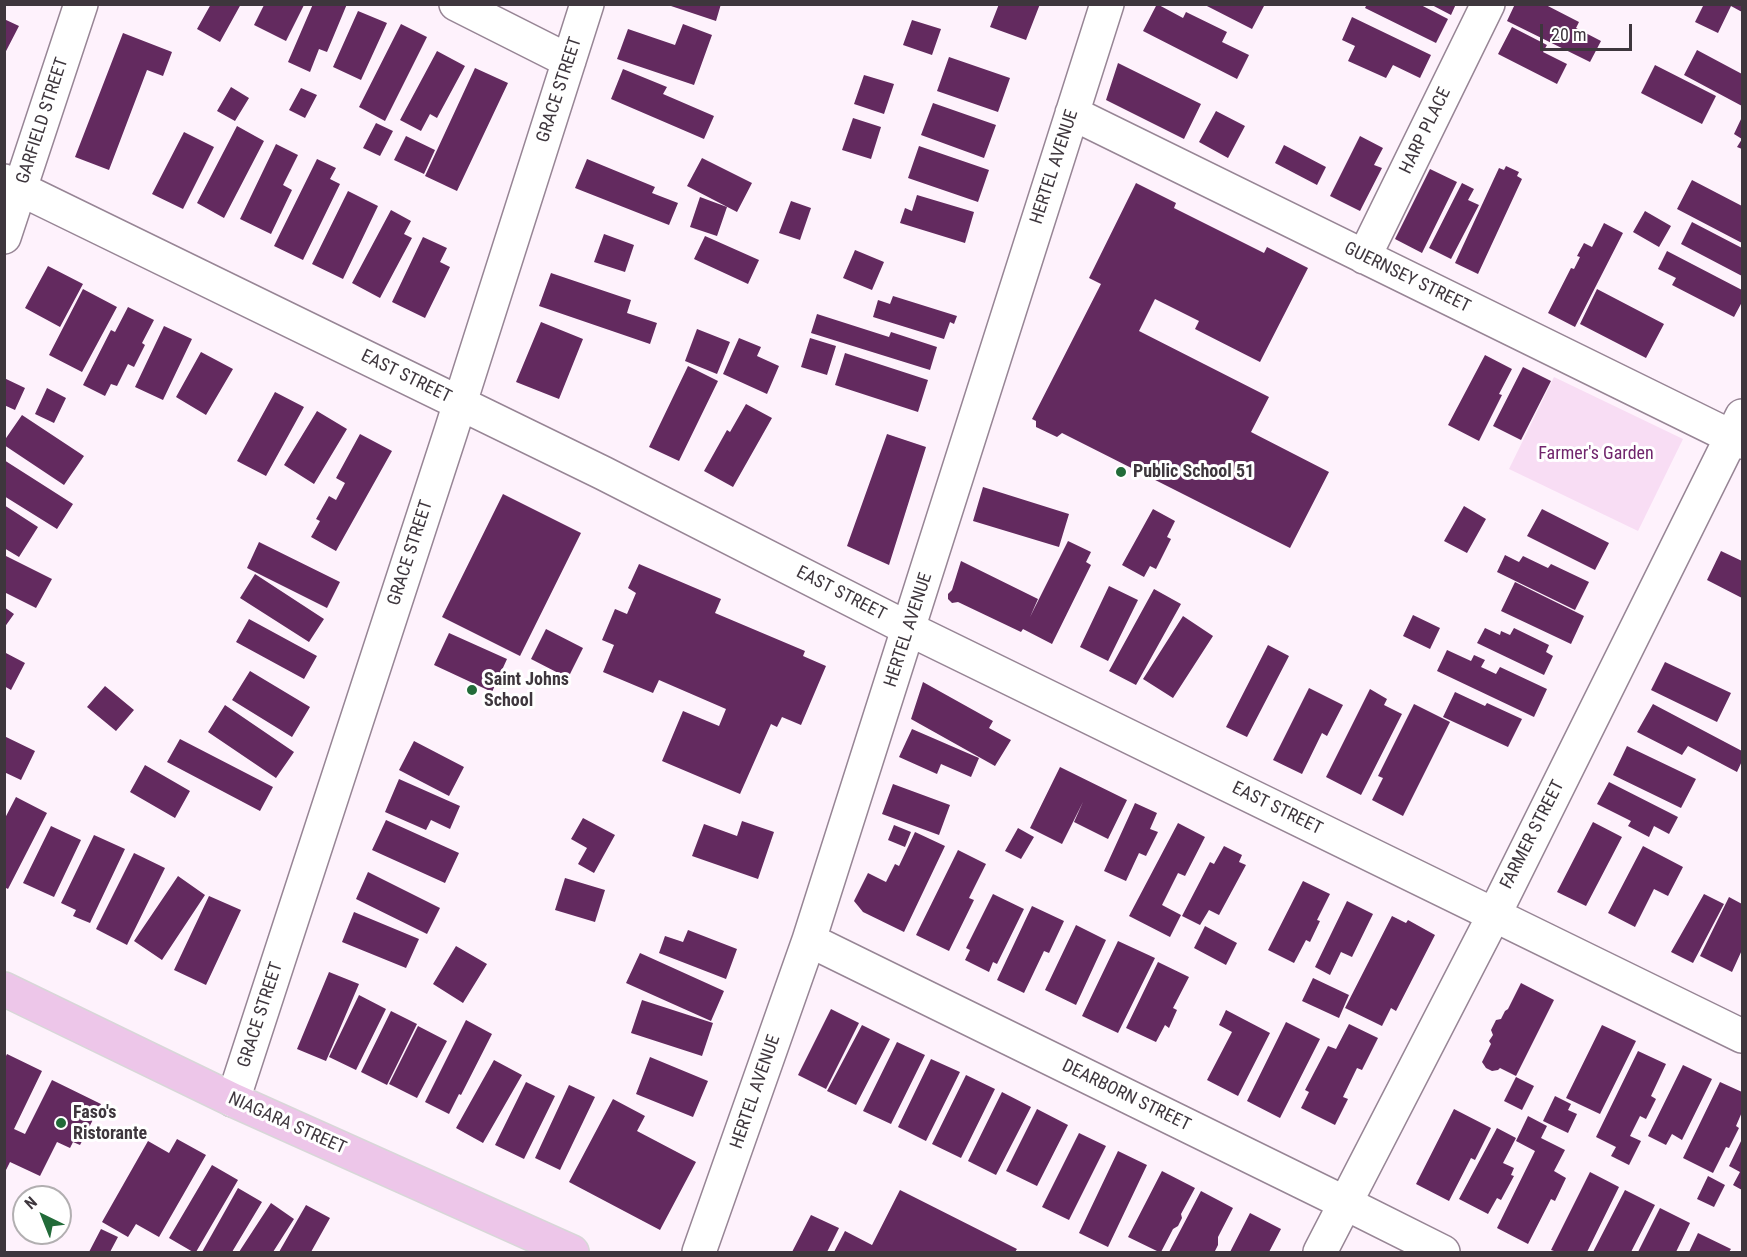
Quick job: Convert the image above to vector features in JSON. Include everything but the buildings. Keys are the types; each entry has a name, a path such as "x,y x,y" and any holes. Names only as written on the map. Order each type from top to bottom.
{"main road":[{"name":"NIAGARA STREET","path":"7,996 572,1252"}],"street":[{"name":"GARFIELD STREET","path":"4,237 13,185 81,4"},
{"path":"456,4 569,61"},
{"name":"GRACE STREET","path":"233,1100 587,4"},
{"name":"HERTEL AVENUE","path":"699,1252 809,940 1107,4"},
{"name":"HARP PLACE","path":"1364,257 1488,4"},
{"name":"GUERNSEY STREET","path":"1072,113 1364,257 1739,432"},
{"name":"EAST STREET","path":"13,185 603,473 909,628 1743,1036"},
{"name":"FARMER STREET","path":"1320,1252 1739,432"},
{"name":"DEARBORN STREET","path":"809,940 1443,1252"}],"green space":[{"name":"Farmer's Garden","path":"1554,377 1683,439 1638,531 1509,469"}],"place":[{"name":"Public School 51","path":"1121,472"},
{"name":"Saint Johns School","path":"472,690"},
{"name":"Faso's Ristorante","path":"61,1123"}]}
